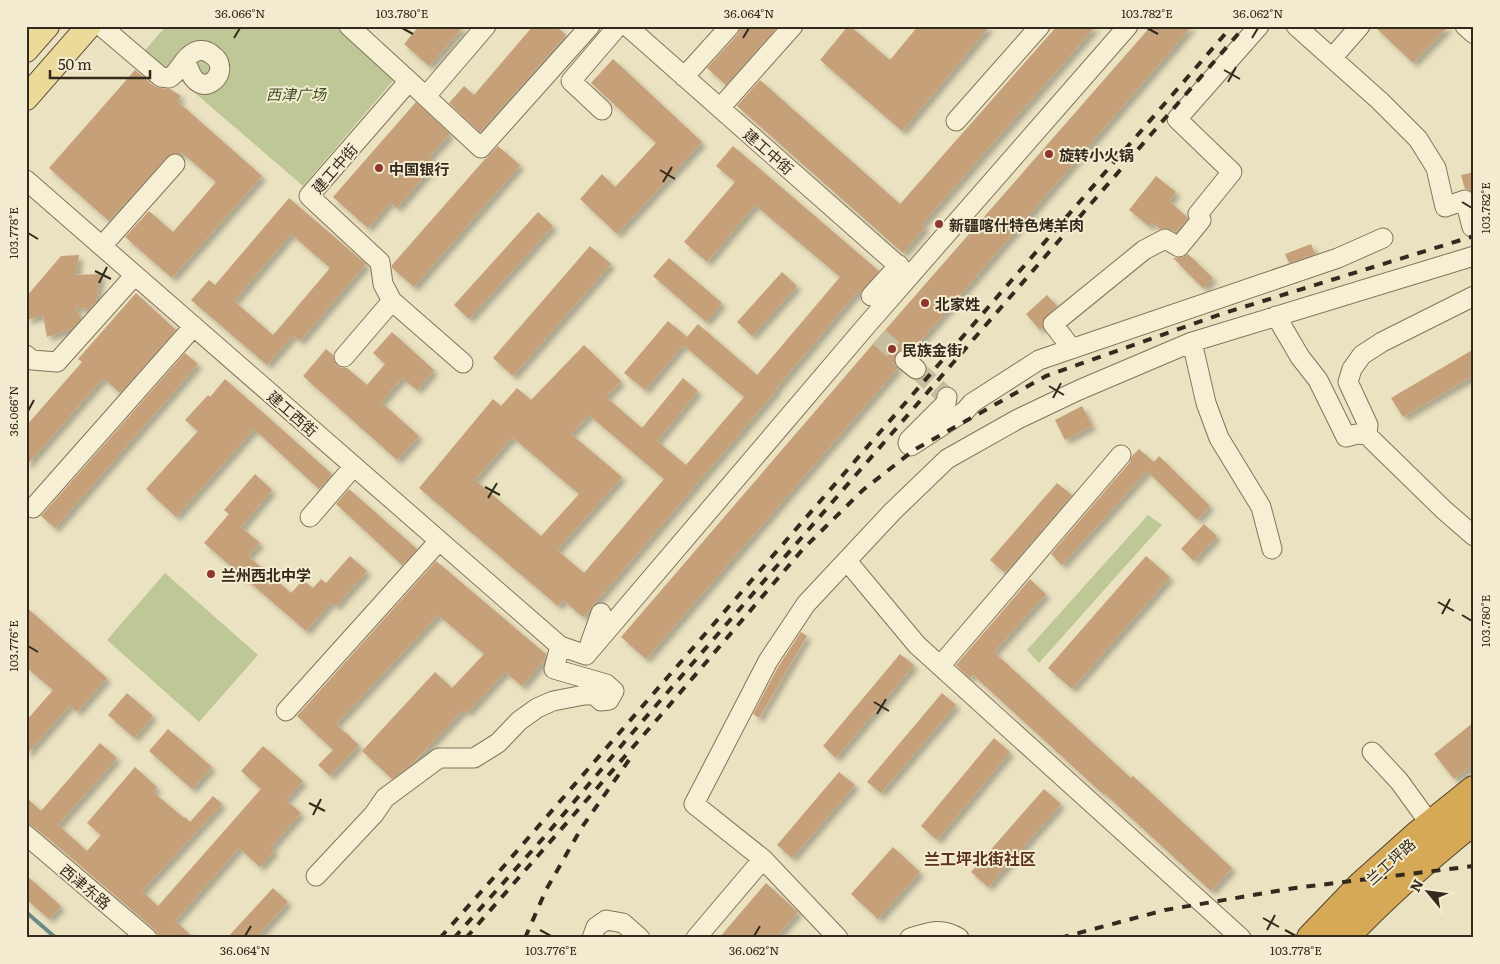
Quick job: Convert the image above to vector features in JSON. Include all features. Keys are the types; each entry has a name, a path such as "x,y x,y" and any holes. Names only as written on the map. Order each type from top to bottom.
{"highway":[{"name":"兰工坪路","path":"1311,938 1361,886 1474,790"},
{"name":"兰工坪路","path":"1344,938 1391,890 1474,820"}],"main road":[{"path":"26,50 47,26"},
{"path":"26,98 89,26"}],"street":[{"path":"101,26 160,76 169,78 172,76 190,54 196,51 203,51 214,56 218,62 220,73 215,81 202,84 194,79 189,69"},
{"path":"349,26 370,33 409,81 481,148 590,26"},
{"path":"426,96 486,26"},
{"path":"602,110 572,81 618,26"},
{"name":"建工中街","path":"627,26 905,271"},
{"path":"684,77 730,26"},
{"path":"720,108 793,26"},
{"path":"956,121 1040,26"},
{"path":"871,296 905,271 1128,26"},
{"path":"1072,349 1053,324 1144,250 1165,239 1179,247 1201,220 1198,214 1232,172 1177,120 1259,26"},
{"path":"1296,26 1380,101 1418,139 1436,168 1445,206 1466,200 1472,227"},
{"path":"1332,58 1360,26"},
{"path":"1465,26 1474,34"},
{"name":"建工中街","path":"409,81 309,196 380,262 383,284 392,301 463,363"},
{"path":"102,246 175,164"},
{"name":"建工西街","path":"26,180 135,275 155,284 194,326 560,646"},
{"path":"947,397 946,403 909,440 909,445 912,446 964,411 972,403 1039,360 1338,258 1383,238"},
{"path":"838,938 763,859 694,804 768,661 806,604 847,560 947,459 1026,415 1079,390 1192,342 1474,256"},
{"path":"586,655 873,332 905,271"},
{"path":"26,356 32,360 57,362 135,275"},
{"path":"1367,435 1368,425 1348,382 1352,369 1362,355 1382,342 1474,296"},
{"path":"344,357 392,301"},
{"path":"1276,316 1300,357 1318,380 1346,437 1357,434 1367,435 1444,510 1474,536"},
{"path":"33,508 194,326"},
{"path":"1192,342 1206,403 1219,438 1261,507 1272,549"},
{"path":"940,666 1121,455"},
{"path":"310,517 354,466"},
{"path":"286,711 440,541"},
{"path":"847,560 917,646 1241,938"},
{"path":"586,655 601,612"},
{"path":"316,876 374,814 385,798 439,758 474,758 498,742 531,713 553,701 584,694 595,695 601,700 609,700 614,691 606,684 554,669 560,646 586,655"},
{"path":"1372,752 1399,781 1431,825"},
{"name":"西津东路","path":"26,835 147,938"},
{"path":"696,938 763,859"},
{"path":"592,938 596,927 606,920 623,923 640,938"},
{"path":"910,938 934,930 949,932 959,938"}],"green space":[{"name":"西津广场","path":"166,26 356,26 404,68 303,186 145,50"},
{"path":"1148,515 1162,525 1039,663 1027,650"},
{"path":"165,573 258,655 199,722 107,640"}],"building":[{"path":"419,26 464,26 429,66 404,44"},
{"path":"533,26 556,26 566,35 480,132 449,103 464,86 474,95"},
{"path":"742,26 778,26 726,85 707,68 738,34"},
{"path":"848,26 890,60 918,26 990,26 902,131 820,60"},
{"path":"1057,26 1096,26 922,224 925,227 903,253 737,106 760,80 900,204"},
{"name":"民族金街","path":"1151,26 1192,26 912,351 902,349 897,353 894,364 898,368 646,659 621,637 879,337"},
{"path":"1374,26 1449,26 1413,63"},
{"path":"613,59 702,142 617,234 580,199 602,174 615,187 656,143 591,83"},
{"path":"135,70 154,86 170,89 181,96 177,101 262,176 172,278 125,237 149,211 173,232 216,182 181,152 180,154 171,154 109,221 49,168"},
{"path":"416,102 450,134 429,157 436,163 397,208 390,202 368,228 333,197"},
{"path":"498,146 520,165 414,287 392,268 392,265"},
{"path":"733,146 879,271 859,294 857,292 776,391 583,617 563,600 558,606 419,488 493,399 501,406 517,388 531,400 584,345 621,381 606,397 642,428 683,378 698,391 657,441 686,465 744,397 683,345 645,390 624,373 668,321 687,337 698,324 757,375 840,277 755,205 707,262 684,242 735,182 716,166","holes":["589,415 664,479 584,573 557,550 622,477 571,434","512,437 579,494 541,536 475,480"]},
{"path":"1474,172 1474,193 1465,189 1461,175"},
{"path":"1156,176 1176,192 1169,201 1188,218 1176,232 1166,228 1160,229 1152,222 1149,226 1129,210"},
{"path":"289,198 366,264 300,341 293,335 267,365 191,300 209,280 215,285","holes":["291,234 330,268 273,335 234,301"]},
{"path":"538,212 553,226 469,319 454,305"},
{"path":"1311,244 1315,254 1289,263 1285,254"},
{"path":"590,246 611,264 513,376 493,358"},
{"path":"1188,254 1213,278 1203,288 1173,258 1183,257"},
{"path":"79,255 76,275 101,274 96,301 89,309 75,307 81,319 73,328 47,337 43,315 27,320 26,297 61,256"},
{"path":"669,258 722,303 706,322 653,276"},
{"path":"782,272 797,286 752,336 737,322"},
{"path":"136,293 176,330 120,393 103,378 26,466 26,426 82,362 78,359"},
{"path":"1047,295 1057,306 1043,319 1043,327 1040,330 1026,314"},
{"path":"392,332 434,370 417,390 402,378 381,402 419,436 397,460 303,376 326,349 333,355 336,365 341,368 347,368 367,385 385,364 373,353"},
{"path":"1474,349 1474,375 1403,417 1391,398"},
{"path":"185,353 198,364 55,528 41,516"},
{"path":"225,379 332,474 319,489 254,429 176,517 146,489 198,431 185,420 208,395 210,397"},
{"path":"1082,406 1092,426 1065,440 1055,420"},
{"path":"1139,449 1154,462 1159,456 1210,506 1197,520 1147,471 1062,565 1051,554"},
{"path":"255,474 272,490 241,527 260,543 248,556 291,593 303,580 313,588 321,579 326,583 350,556 367,571 336,606 331,602 306,631 204,543 229,514 224,510"},
{"path":"1057,483 1072,495 1005,573 990,560"},
{"path":"349,489 417,549 402,565 336,504"},
{"path":"1204,524 1217,536 1194,561 1181,549"},
{"path":"1146,556 1170,577 1072,689 1048,668"},
{"path":"436,561 546,654 545,659 522,686 505,672 467,713 464,709 413,763 392,779 362,751 435,672 452,688 484,654 438,615 336,724 359,745 330,776 318,765 333,750 297,716"},
{"path":"1030,579 1046,594 994,652 1131,778 1133,776 1232,868 1211,891 973,675 970,678 956,665"},
{"path":"26,607 107,678 77,712 70,705 26,755 26,721 53,690 26,667"},
{"path":"801,632 807,636 759,718 753,714 778,667"},
{"path":"900,654 914,665 836,758 823,746"},
{"path":"127,693 153,716 134,738 108,715"},
{"path":"942,693 956,705 881,793 867,782"},
{"path":"1474,722 1474,764 1454,779 1434,754"},
{"path":"168,729 212,767 192,789 149,751"},
{"path":"994,738 1010,752 937,840 921,826"},
{"path":"100,743 117,758 58,825 87,851 101,835 87,823 135,767 157,787 153,792 190,822 213,796 222,804 142,891 158,906 261,789 241,771 263,746 303,781 286,800 301,813 271,847 274,851 260,867 239,848 175,921 194,938 160,938 154,929 68,855 33,826 26,824 26,797 41,811"},
{"path":"839,772 855,785 792,858 777,845"},
{"path":"1044,789 1061,804 988,887 971,872"},
{"path":"893,847 920,872 878,919 851,894"},
{"path":"26,875 61,906 49,919 26,899"},
{"path":"766,883 798,912 775,938 719,938"},
{"path":"273,888 288,902 256,938 227,938"}],"waterway":[{"path":"26,912 56,938"}],"tunnel":[{"path":"879,337 905,360"},
{"path":"916,369 947,397"}],"railway":[{"path":"440,938 1232,26"},
{"path":"454,938 546,835 1245,26"},
{"path":"466,938 803,549 863,490 914,450 1046,376 1221,314 1474,236"},
{"path":"525,938 546,890 582,827 629,760"},
{"path":"1060,938 1165,910 1295,888 1474,866"}],"place":[{"name":"旋转小火锅","path":"1049,154"},
{"name":"中国银行","path":"379,168"},
{"name":"新疆喀什特色烤羊肉","path":"939,224"},
{"name":"北家姓","path":"925,303"},
{"name":"民族金街","path":"892,349"},
{"name":"兰州西北中学","path":"211,574"}],"district":[{"name":"兰工坪北街社区","path":"980,858"}]}
